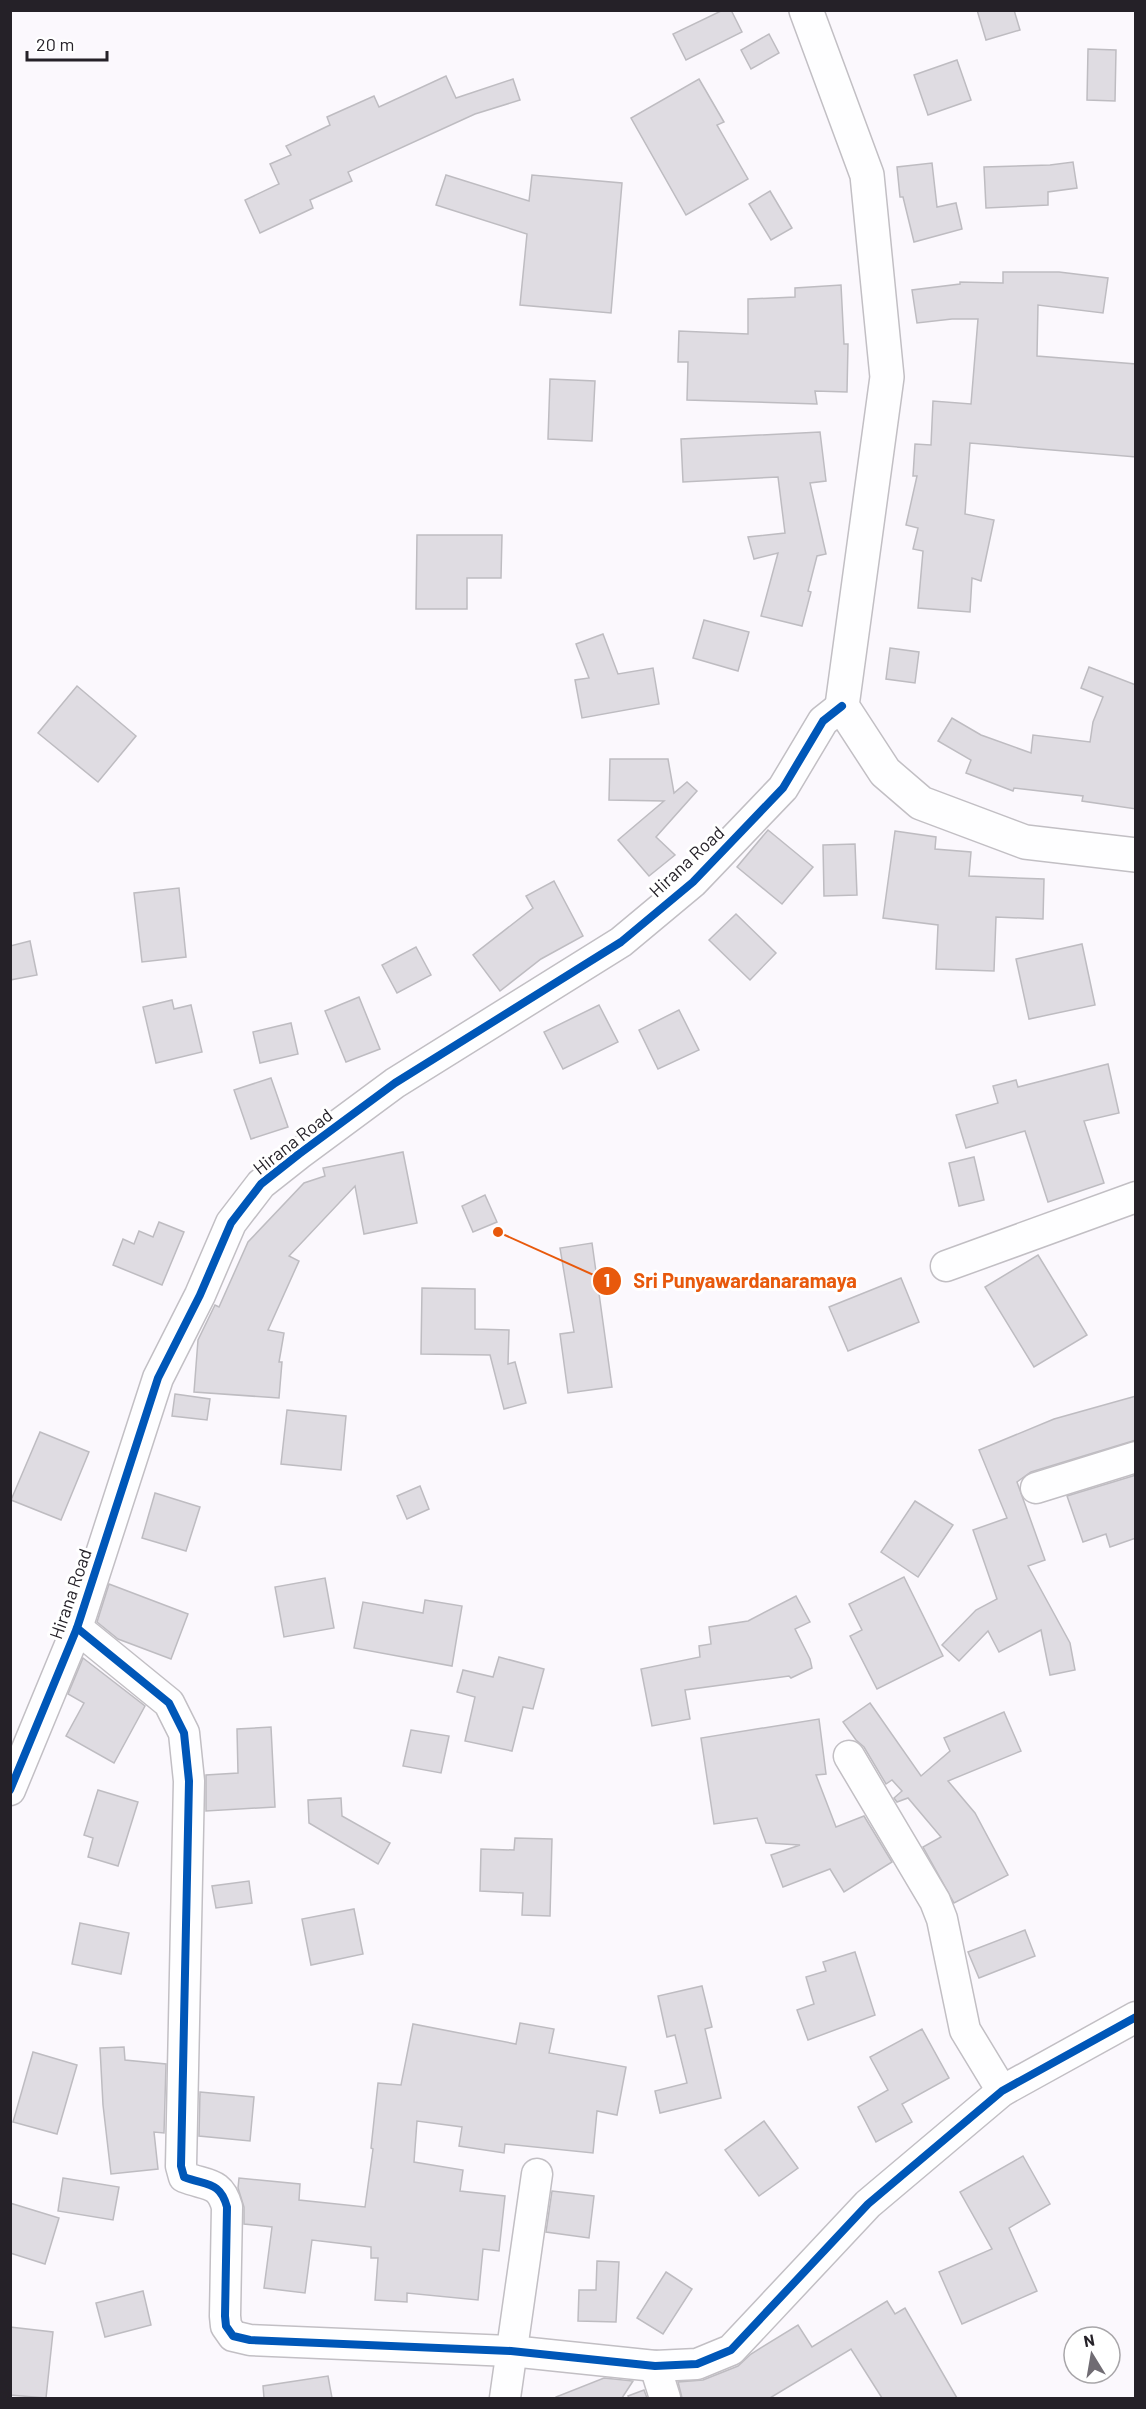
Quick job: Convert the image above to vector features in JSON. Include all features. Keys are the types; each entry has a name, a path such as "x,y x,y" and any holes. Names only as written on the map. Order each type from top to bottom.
{"main road":[{"path":"806,10 867,175 887,377 842,706 885,772 921,803 1025,842 1136,855"}],"street":[{"name":"Hirana Road","path":"10,1790 77,1628 159,1378 200,1295 231,1223 261,1185 395,1083 621,942 693,882 783,788 823,721 842,706"},
{"path":"946,1266 1136,1197"},
{"path":"1036,1488 1136,1457"},
{"path":"77,1628 169,1703 184,1733 189,1781 181,2166 184,2177 217,2188 223,2193 227,2207 226,2326 233,2336 250,2340 511,2351 655,2366 697,2364 731,2350 868,2204 1002,2091 1136,2017"},
{"path":"849,1756 935,1901 942,1919 965,2030 1002,2091"},
{"path":"505,2398 537,2174"},
{"path":"655,2366 665,2398"}],"building":[{"path":"723,10 731,10 742,32 686,60 673,34"},
{"path":"977,10 1014,10 1020,30 986,40"},
{"path":"769,34 779,53 751,69 741,50"},
{"path":"1088,49 1116,50 1115,101 1087,100"},
{"path":"957,60 971,100 928,115 914,75"},
{"path":"446,76 456,98 513,79 520,100 475,114 348,172 352,181 310,200 313,208 260,233 245,200 279,184 270,164 291,155 286,146 330,125 327,117 374,96 379,107"},
{"path":"699,79 724,122 717,125 748,179 686,215 631,118"},
{"path":"1073,162 1077,188 1048,192 1048,205 986,208 984,167"},
{"path":"932,163 937,207 956,203 962,229 914,242 903,197 900,197 897,167"},
{"path":"446,175 529,201 532,175 622,183 611,313 520,305 527,234 436,205"},
{"path":"770,191 792,228 771,240 749,204"},
{"path":"1003,272 1059,272 1108,278 1103,313 1038,305 1037,356 1136,364 1136,457 970,443 965,514 994,520 981,581 972,578 970,612 918,608 923,551 913,549 918,528 906,525 917,476 913,476 915,444 931,445 933,401 971,404 978,319 917,323 912,290 960,284 960,282 1003,283"},
{"path":"841,285 844,344 848,344 847,392 815,391 817,404 687,400 688,362 678,362 679,331 748,334 748,299 795,297 795,288"},
{"path":"550,379 595,381 592,441 548,439"},
{"path":"820,432 826,481 810,483 826,554 817,556 802,626 761,616 778,553 754,559 748,537 785,533 778,477 683,482 681,439"},
{"path":"417,535 502,535 501,578 467,578 467,609 416,609"},
{"path":"704,620 749,632 738,671 693,658"},
{"path":"603,634 618,674 653,668 659,704 582,718 575,680 589,678 576,644"},
{"path":"890,648 919,652 915,683 886,679"},
{"path":"1089,667 1136,685 1136,809 1082,801 1083,796 1014,788 1013,791 966,773 971,760 938,741 952,718 981,735 1031,753 1033,735 1090,742 1093,722 1103,697 1081,688"},
{"path":"77,686 136,736 98,782 38,733"},
{"path":"610,759 668,759 674,793 687,782 697,791 656,837 675,855 649,876 618,840 664,801 609,800"},
{"path":"768,830 813,867 782,904 737,867"},
{"path":"895,831 936,837 935,849 971,852 969,876 1044,879 1043,919 996,917 994,971 936,969 938,925 883,918"},
{"path":"855,844 857,895 824,896 823,845"},
{"path":"554,881 583,936 541,959 500,991 473,955 533,908 526,896"},
{"path":"179,888 186,957 142,962 134,893"},
{"path":"736,914 776,953 750,980 709,940"},
{"path":"30,941 37,975 10,980 10,946"},
{"path":"1082,944 1095,1005 1029,1019 1016,959"},
{"path":"416,947 431,975 397,993 382,965"},
{"path":"359,997 380,1049 346,1062 325,1011"},
{"path":"172,1000 174,1009 191,1005 202,1052 156,1063 143,1007"},
{"path":"599,1005 618,1042 563,1069 544,1032"},
{"path":"679,1010 699,1050 658,1069 639,1030"},
{"path":"291,1023 298,1054 260,1063 253,1032"},
{"path":"1108,1064 1119,1113 1084,1121 1104,1183 1048,1202 1025,1131 966,1148 956,1115 998,1103 993,1086 1016,1080 1018,1087"},
{"path":"271,1078 288,1127 251,1139 234,1090"},
{"path":"403,1152 417,1223 364,1234 355,1186 289,1256 299,1261 268,1330 284,1333 279,1362 282,1362 279,1398 194,1392 198,1340 215,1305 219,1307 248,1242 304,1183 325,1176 323,1168"},
{"path":"974,1157 984,1200 959,1206 949,1163"},
{"path":"485,1195 497,1222 473,1232 462,1206"},
{"path":"159,1222 184,1232 162,1285 113,1265 123,1239 134,1244 139,1231 153,1237"},
{"path":"592,1243 612,1387 568,1393 560,1334 574,1332 560,1248"},
{"path":"1038,1255 1087,1335 1034,1367 985,1287"},
{"path":"901,1278 919,1322 848,1351 829,1307"},
{"path":"422,1288 475,1289 475,1329 509,1330 508,1364 515,1362 526,1403 504,1409 490,1355 421,1354"},
{"path":"175,1394 210,1399 207,1420 172,1416"},
{"path":"1136,1396 1136,1440 1031,1472 1017,1482 1045,1560 1028,1566 1070,1643 1075,1670 1050,1675 1041,1630 999,1652 988,1631 959,1661 942,1645 976,1610 997,1599 973,1530 1007,1518 979,1450 1054,1419"},
{"path":"287,1410 346,1416 341,1470 281,1464"},
{"path":"40,1432 89,1452 61,1520 11,1500"},
{"path":"1136,1475 1136,1538 1110,1547 1106,1534 1083,1542 1067,1496"},
{"path":"420,1486 429,1509 407,1519 397,1496"},
{"path":"155,1493 200,1507 186,1551 142,1538"},
{"path":"915,1501 953,1525 918,1577 881,1552"},
{"path":"904,1577 943,1656 877,1689 850,1636 862,1630 849,1604"},
{"path":"325,1578 334,1628 284,1637 275,1587"},
{"path":"109,1584 188,1614 171,1659 118,1639 97,1622"},
{"path":"796,1596 810,1622 795,1629 812,1668 791,1678 789,1676 685,1690 690,1719 652,1726 641,1669 700,1657 699,1646 711,1644 709,1627 748,1621"},
{"path":"425,1600 462,1606 452,1666 354,1648 363,1602 423,1613"},
{"path":"499,1657 544,1669 533,1709 523,1707 512,1751 465,1741 475,1697 457,1692 463,1670 493,1677"},
{"path":"83,1658 145,1706 114,1763 66,1736 84,1703 68,1694"},
{"path":"870,1703 921,1776 950,1751 944,1738 1004,1712 1021,1751 948,1781 975,1813 1008,1875 954,1903 923,1847 941,1837 908,1798 897,1802 894,1798 902,1791 892,1780 886,1784 864,1747 843,1722"},
{"path":"819,1719 826,1774 816,1775 836,1827 864,1816 892,1862 844,1892 830,1869 783,1887 771,1855 800,1845 766,1843 757,1818 714,1824 701,1738"},
{"path":"271,1727 275,1807 206,1811 206,1775 238,1773 237,1729"},
{"path":"411,1730 449,1736 441,1773 403,1766"},
{"path":"98,1790 138,1802 118,1866 88,1857 93,1838 84,1835"},
{"path":"341,1798 342,1816 390,1843 378,1864 309,1823 308,1800"},
{"path":"515,1838 552,1839 550,1916 522,1915 523,1893 480,1891 481,1849 514,1850"},
{"path":"249,1881 252,1903 216,1908 212,1886"},
{"path":"354,1909 363,1954 311,1965 302,1919"},
{"path":"80,1923 129,1933 121,1974 72,1964"},
{"path":"1025,1930 1035,1956 979,1978 968,1952"},
{"path":"855,1952 875,2015 808,2040 797,2010 814,2004 806,1977 826,1971 823,1962"},
{"path":"702,1986 712,2027 705,2029 721,2098 660,2113 655,2091 687,2083 675,2035 667,2037 658,1996"},
{"path":"520,2023 554,2029 549,2053 626,2067 617,2115 597,2111 593,2153 505,2144 504,2153 459,2146 462,2127 417,2121 414,2162 463,2170 460,2191 505,2196 499,2251 483,2249 478,2300 407,2293 407,2302 375,2300 378,2258 371,2258 371,2247 312,2240 305,2293 264,2288 272,2227 244,2224 244,2207 238,2188 239,2178 300,2184 299,2200 365,2207 373,2149 371,2148 378,2083 401,2085 413,2024 516,2044"},
{"path":"922,2029 949,2078 902,2104 912,2122 876,2142 858,2107 888,2090 870,2057"},
{"path":"124,2047 125,2060 166,2064 164,2133 154,2132 158,2169 111,2174 103,2105 100,2048"},
{"path":"33,2052 77,2065 57,2134 13,2122"},
{"path":"200,2092 254,2097 250,2141 199,2136"},
{"path":"764,2121 798,2168 759,2196 725,2150"},
{"path":"1023,2156 1050,2204 1009,2228 1037,2291 962,2324 939,2272 992,2249 960,2192"},
{"path":"63,2178 119,2187 113,2220 58,2211"},
{"path":"552,2191 594,2196 589,2238 546,2232"},
{"path":"10,2203 59,2218 45,2264 10,2253"},
{"path":"597,2261 619,2262 616,2322 578,2321 579,2290 596,2290"},
{"path":"666,2272 692,2289 663,2334 637,2318"},
{"path":"143,2291 151,2325 105,2337 96,2303"},
{"path":"887,2301 895,2314 905,2308 957,2398 882,2398 851,2349 770,2398 682,2398 678,2382 703,2380 738,2366 751,2354 798,2325 812,2347"},
{"path":"10,2327 53,2332 46,2398 10,2395"},
{"path":"328,2376 332,2398 264,2398 263,2386"},
{"path":"604,2378 633,2381 622,2398 556,2398 556,2397"},
{"path":"644,2390 647,2398 629,2398 628,2396"}],"cycle path":[{"path":"10,1790 77,1628 158,1378 200,1295 231,1223 261,1184 395,1083 621,942 693,882 783,788 823,721 842,706"},
{"path":"77,1628 169,1703 184,1733 189,1781 181,2166 184,2177 216,2188 221,2193 227,2207 225,2316 226,2326 233,2336 250,2340 511,2351 655,2366 697,2364 731,2350 868,2204 1002,2091 1136,2017"}],"place":[{"name":"Sri Punyawardanaramaya","path":"498,1232"}]}
